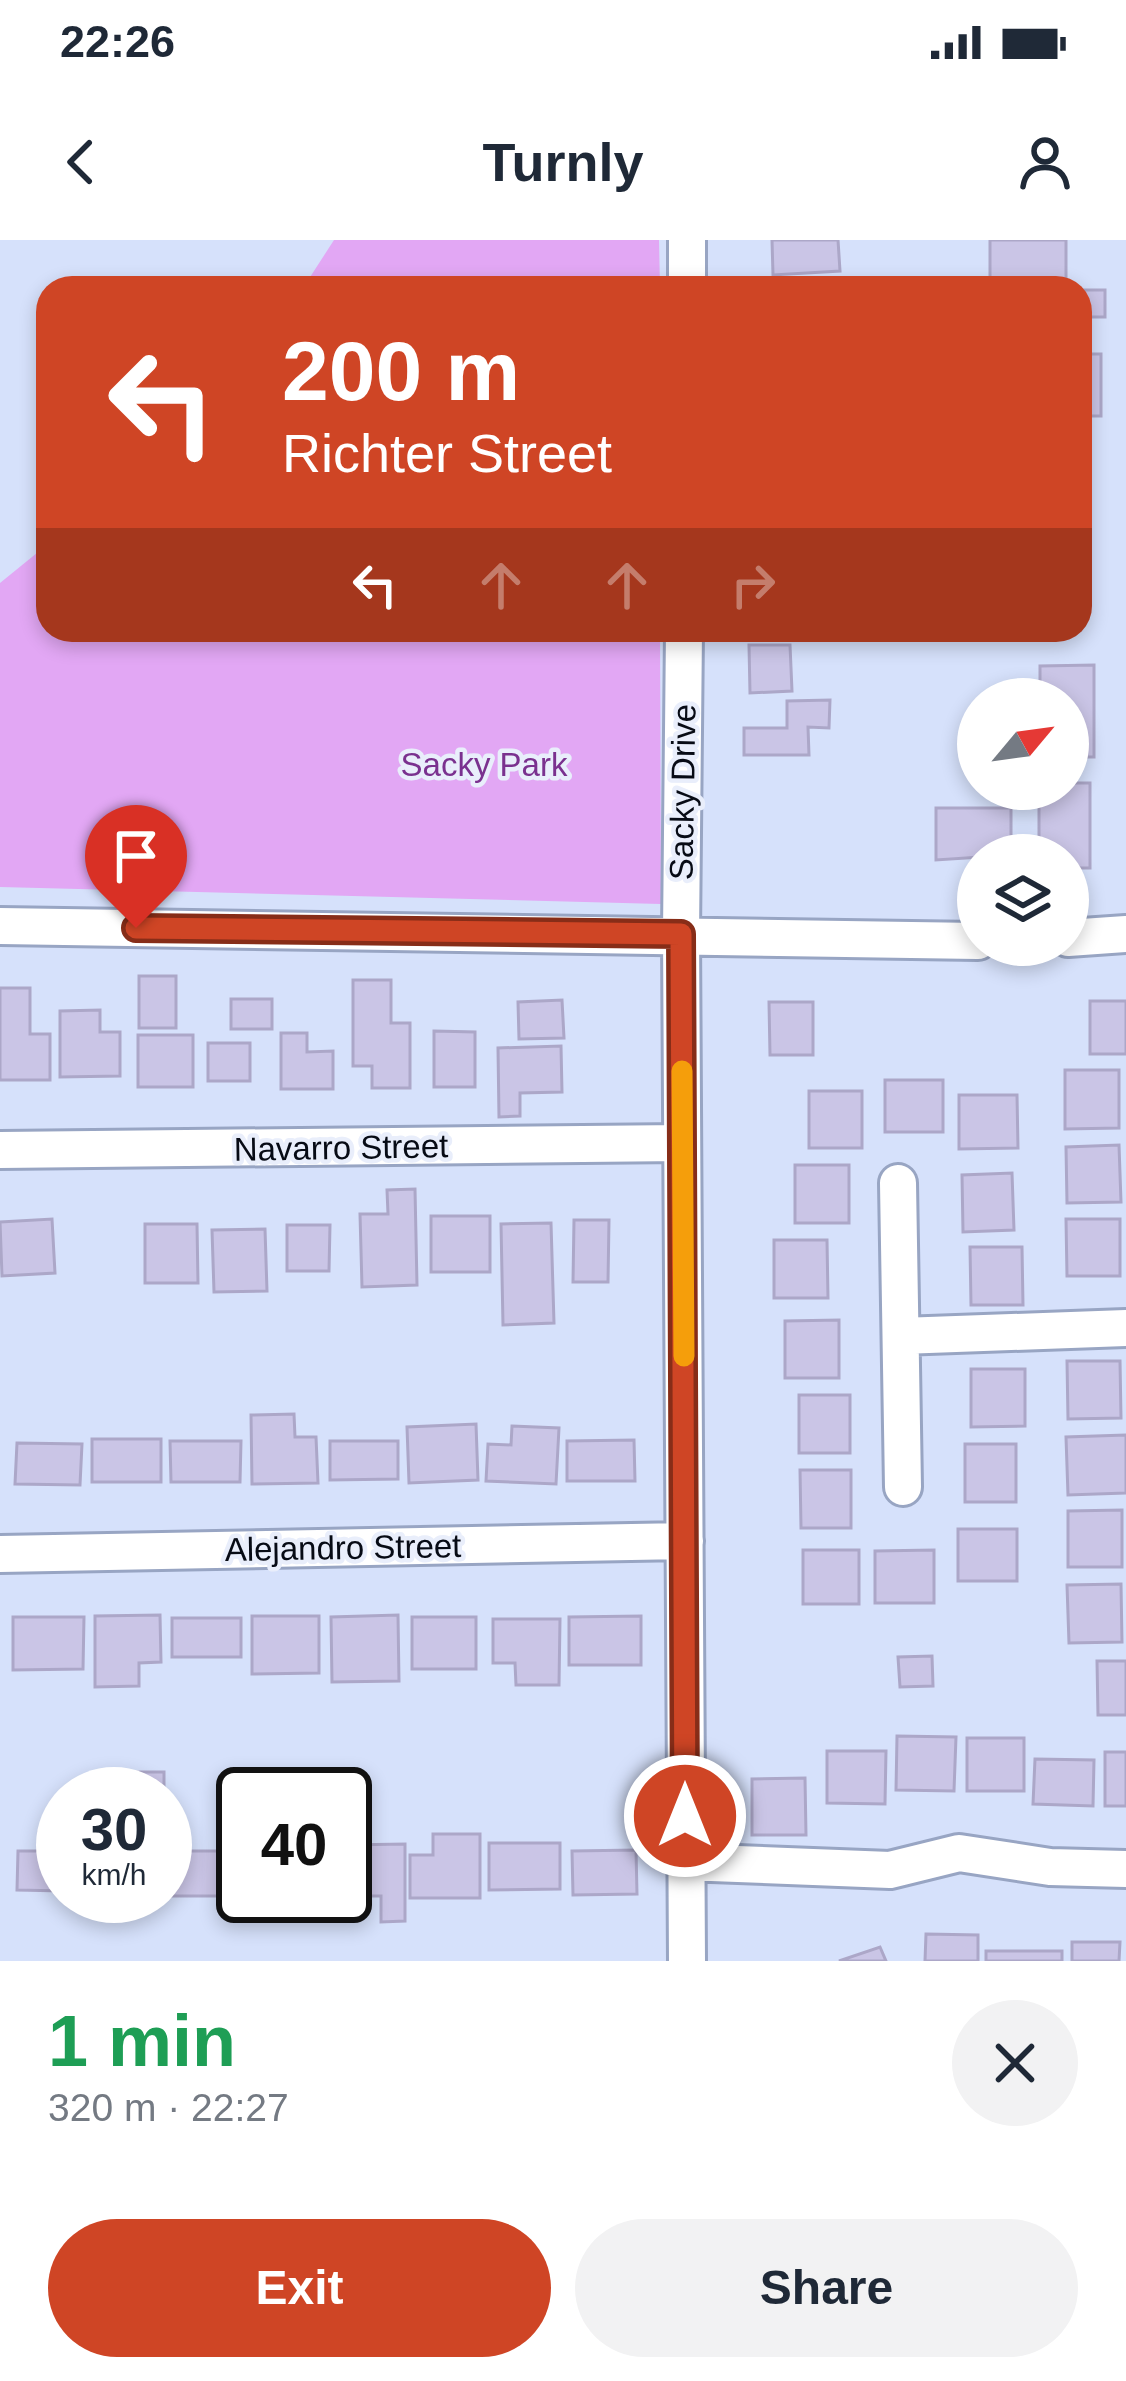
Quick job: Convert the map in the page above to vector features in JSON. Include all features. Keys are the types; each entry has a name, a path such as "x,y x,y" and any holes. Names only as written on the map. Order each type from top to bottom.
{"street":[{"path":"687,240 687,276"},
{"name":"Sacky Drive","path":"684,642 687,1961"},
{"path":"0,926 957,941"},
{"path":"1089,937 1126,934"},
{"name":"Navarro Street","path":"0,1150 682,1143"},
{"path":"898,1183 903,1487"},
{"path":"901,1336 1126,1328"},
{"name":"Alejandro Street","path":"0,1554 686,1541"},
{"path":"685,1862 890,1870 959,1853 1050,1868 1126,1869"}],"green space":[{"path":"334,240 659,240 660,276 311,276"},
{"name":"Sacky Park","path":"36,554 36,642 660,642 661,904 0,887 0,583"}],"building":[{"path":"772,240 838,240 840,271 773,275"},
{"path":"990,240 1066,240 1066,276 990,276"},
{"path":"1092,290 1105,290 1105,317 1092,317"},
{"path":"1092,354 1101,354 1101,416 1092,416"},
{"path":"749,645 790,645 792,691 750,693"},
{"path":"1094,665 1094,757 1089,757 1089,678 1040,678 1040,666"},
{"path":"830,700 829,728 808,727 809,755 744,755 744,728 787,728 787,701"},
{"path":"1090,783 1090,868 1089,834 1039,834 1039,810 1089,810"},
{"path":"936,808 1011,810 1011,834 957,834 957,859 936,860"},
{"path":"139,976 176,976 176,1028 139,1028"},
{"path":"353,980 391,980 391,1023 410,1023 410,1088 372,1088 372,1066 353,1066"},
{"path":"0,988 30,988 30,1034 50,1034 50,1080 0,1080"},
{"path":"231,999 272,999 272,1029 231,1029"},
{"path":"562,1000 564,1038 519,1039 518,1002"},
{"path":"1090,1001 1126,1001 1126,1054 1090,1054"},
{"path":"769,1002 813,1002 813,1055 770,1055"},
{"path":"100,1010 100,1032 120,1032 120,1076 60,1077 60,1011"},
{"path":"434,1031 475,1032 475,1087 434,1087"},
{"path":"281,1033 307,1033 307,1052 333,1051 333,1089 281,1089"},
{"path":"138,1035 193,1035 193,1087 138,1087"},
{"path":"208,1043 250,1043 250,1081 208,1081"},
{"path":"561,1046 562,1092 520,1093 520,1116 499,1117 498,1048"},
{"path":"1065,1070 1119,1070 1119,1128 1065,1129"},
{"path":"885,1080 943,1080 943,1132 885,1132"},
{"path":"809,1091 862,1091 862,1148 809,1148"},
{"path":"959,1095 1017,1095 1018,1148 959,1149"},
{"path":"1119,1145 1121,1202 1067,1203 1066,1147"},
{"path":"795,1165 849,1165 849,1223 795,1223"},
{"path":"1012,1173 1014,1230 963,1232 962,1175"},
{"path":"415,1189 417,1285 362,1287 360,1214 388,1214 387,1190"},
{"path":"431,1216 490,1216 490,1272 431,1272"},
{"path":"52,1219 55,1273 2,1276 0,1222"},
{"path":"1066,1219 1120,1219 1120,1276 1067,1276"},
{"path":"574,1220 609,1220 608,1282 573,1282"},
{"path":"551,1223 554,1323 503,1325 501,1224"},
{"path":"145,1224 197,1224 198,1283 145,1283"},
{"path":"287,1225 330,1225 329,1271 287,1271"},
{"path":"265,1229 267,1291 214,1292 212,1230"},
{"path":"774,1240 827,1240 828,1298 774,1298"},
{"path":"970,1247 1022,1247 1023,1305 971,1305"},
{"path":"839,1320 839,1378 785,1378 785,1321"},
{"path":"1067,1361 1120,1361 1121,1418 1068,1419"},
{"path":"971,1369 1025,1369 1025,1426 971,1427"},
{"path":"799,1395 850,1395 850,1453 799,1453"},
{"path":"294,1414 295,1437 316,1437 318,1483 252,1484 251,1415"},
{"path":"476,1424 478,1480 409,1483 407,1427"},
{"path":"512,1426 559,1428 556,1484 486,1481 488,1444 511,1445"},
{"path":"1126,1435 1126,1493 1068,1495 1066,1437"},
{"path":"92,1439 161,1439 161,1482 92,1482"},
{"path":"634,1440 635,1481 567,1481 567,1441"},
{"path":"170,1441 241,1441 240,1482 171,1482"},
{"path":"330,1441 398,1441 398,1479 330,1480"},
{"path":"17,1443 82,1444 80,1485 15,1484"},
{"path":"965,1444 1016,1444 1016,1502 965,1502"},
{"path":"800,1470 851,1470 851,1528 801,1528"},
{"path":"1122,1510 1122,1567 1068,1567 1068,1511"},
{"path":"958,1529 1017,1529 1017,1581 958,1581"},
{"path":"803,1550 859,1550 859,1604 803,1604"},
{"path":"934,1550 934,1603 875,1603 875,1551"},
{"path":"1121,1584 1122,1642 1069,1643 1067,1585"},
{"path":"160,1615 161,1662 139,1663 139,1686 95,1687 95,1616"},
{"path":"398,1615 399,1681 332,1682 331,1617"},
{"path":"252,1616 319,1616 319,1673 252,1674"},
{"path":"641,1616 641,1665 569,1665 569,1617"},
{"path":"13,1617 84,1617 83,1669 13,1670"},
{"path":"412,1617 476,1617 476,1669 412,1669"},
{"path":"172,1618 241,1618 241,1657 172,1657"},
{"path":"493,1619 560,1619 559,1685 516,1685 515,1663 493,1663"},
{"path":"932,1656 933,1686 900,1687 898,1657"},
{"path":"1097,1661 1126,1661 1126,1715 1098,1715"},
{"path":"897,1736 956,1737 954,1791 896,1790"},
{"path":"967,1738 1024,1738 1024,1791 967,1791"},
{"path":"827,1751 886,1751 885,1804 827,1803"},
{"path":"1105,1752 1126,1752 1126,1806 1105,1806"},
{"path":"1035,1759 1094,1760 1093,1806 1033,1804"},
{"path":"805,1778 806,1835 752,1835 752,1779"},
{"path":"433,1834 480,1834 480,1898 410,1898 410,1855 433,1855"},
{"path":"489,1843 560,1843 560,1889 489,1890"},
{"path":"405,1844 405,1921 381,1922 381,1896 372,1896 372,1845"},
{"path":"636,1850 637,1894 573,1895 572,1851"},
{"path":"18,1851 36,1851 36,1890 17,1890"},
{"path":"192,1851 216,1851 216,1896 192,1896"},
{"path":"926,1934 978,1935 978,1961 925,1961"},
{"path":"1072,1942 1120,1942 1119,1961 1072,1961"},
{"path":"880,1947 886,1961 839,1961"},
{"path":"986,1951 1062,1951 1062,1961 986,1961"}],"slow traffic":[{"path":"682,1071 684,1356"}],"route":[{"path":"136,928 681,934 685,1816"}]}
